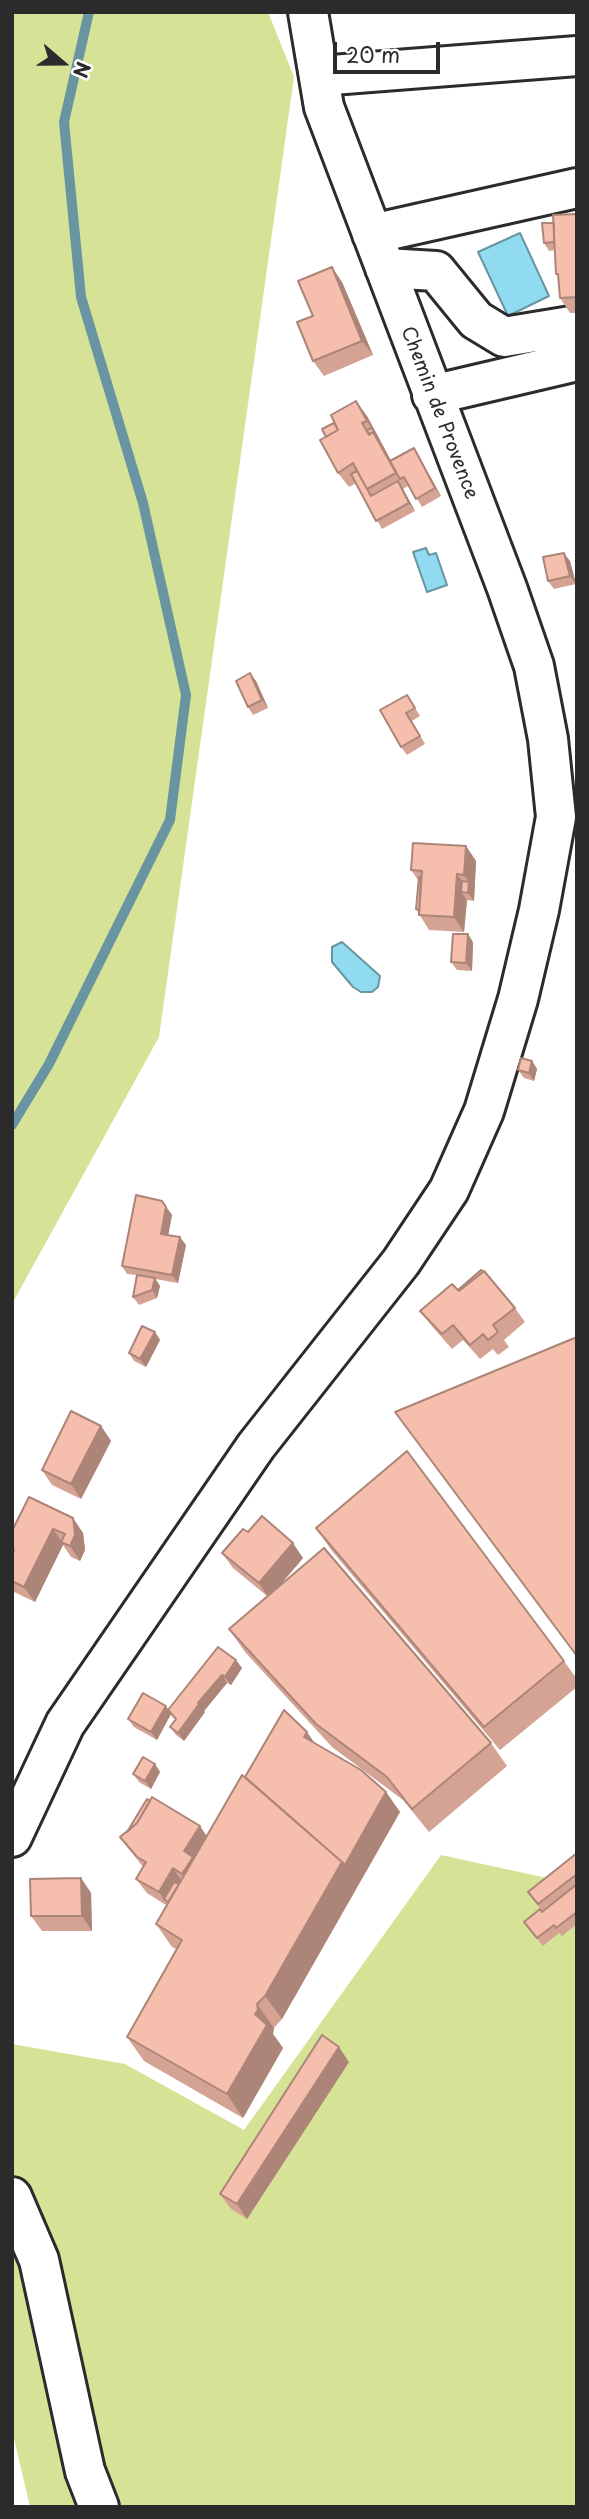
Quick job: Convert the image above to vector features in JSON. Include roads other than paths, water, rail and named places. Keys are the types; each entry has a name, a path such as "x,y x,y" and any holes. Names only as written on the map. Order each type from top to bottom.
{"street":[{"name":"Chemin de Provence","path":"12,1837 65,1724 256,1446 401,1262 449,1190 484,1111 518,999 566,812 534,666 507,588 324,107 308,12"},
{"path":"319,76 577,56"},
{"path":"378,251 577,187"},
{"path":"378,251 436,271 476,320 504,337 577,325"},
{"path":"432,395 577,361"},
{"path":"12,2197 39,2260 85,2471 99,2507"}],"water":[{"path":"520,233 549,296 508,316 478,252"},
{"path":"426,548 429,555 436,553 447,585 427,592 413,552"},
{"path":"342,942 380,976 378,987 372,992 361,992 353,987 332,962 332,947"}],"waterway":[{"path":"12,1125 49,1064 170,820 186,695 143,503 81,297 64,122 89,12"}]}
